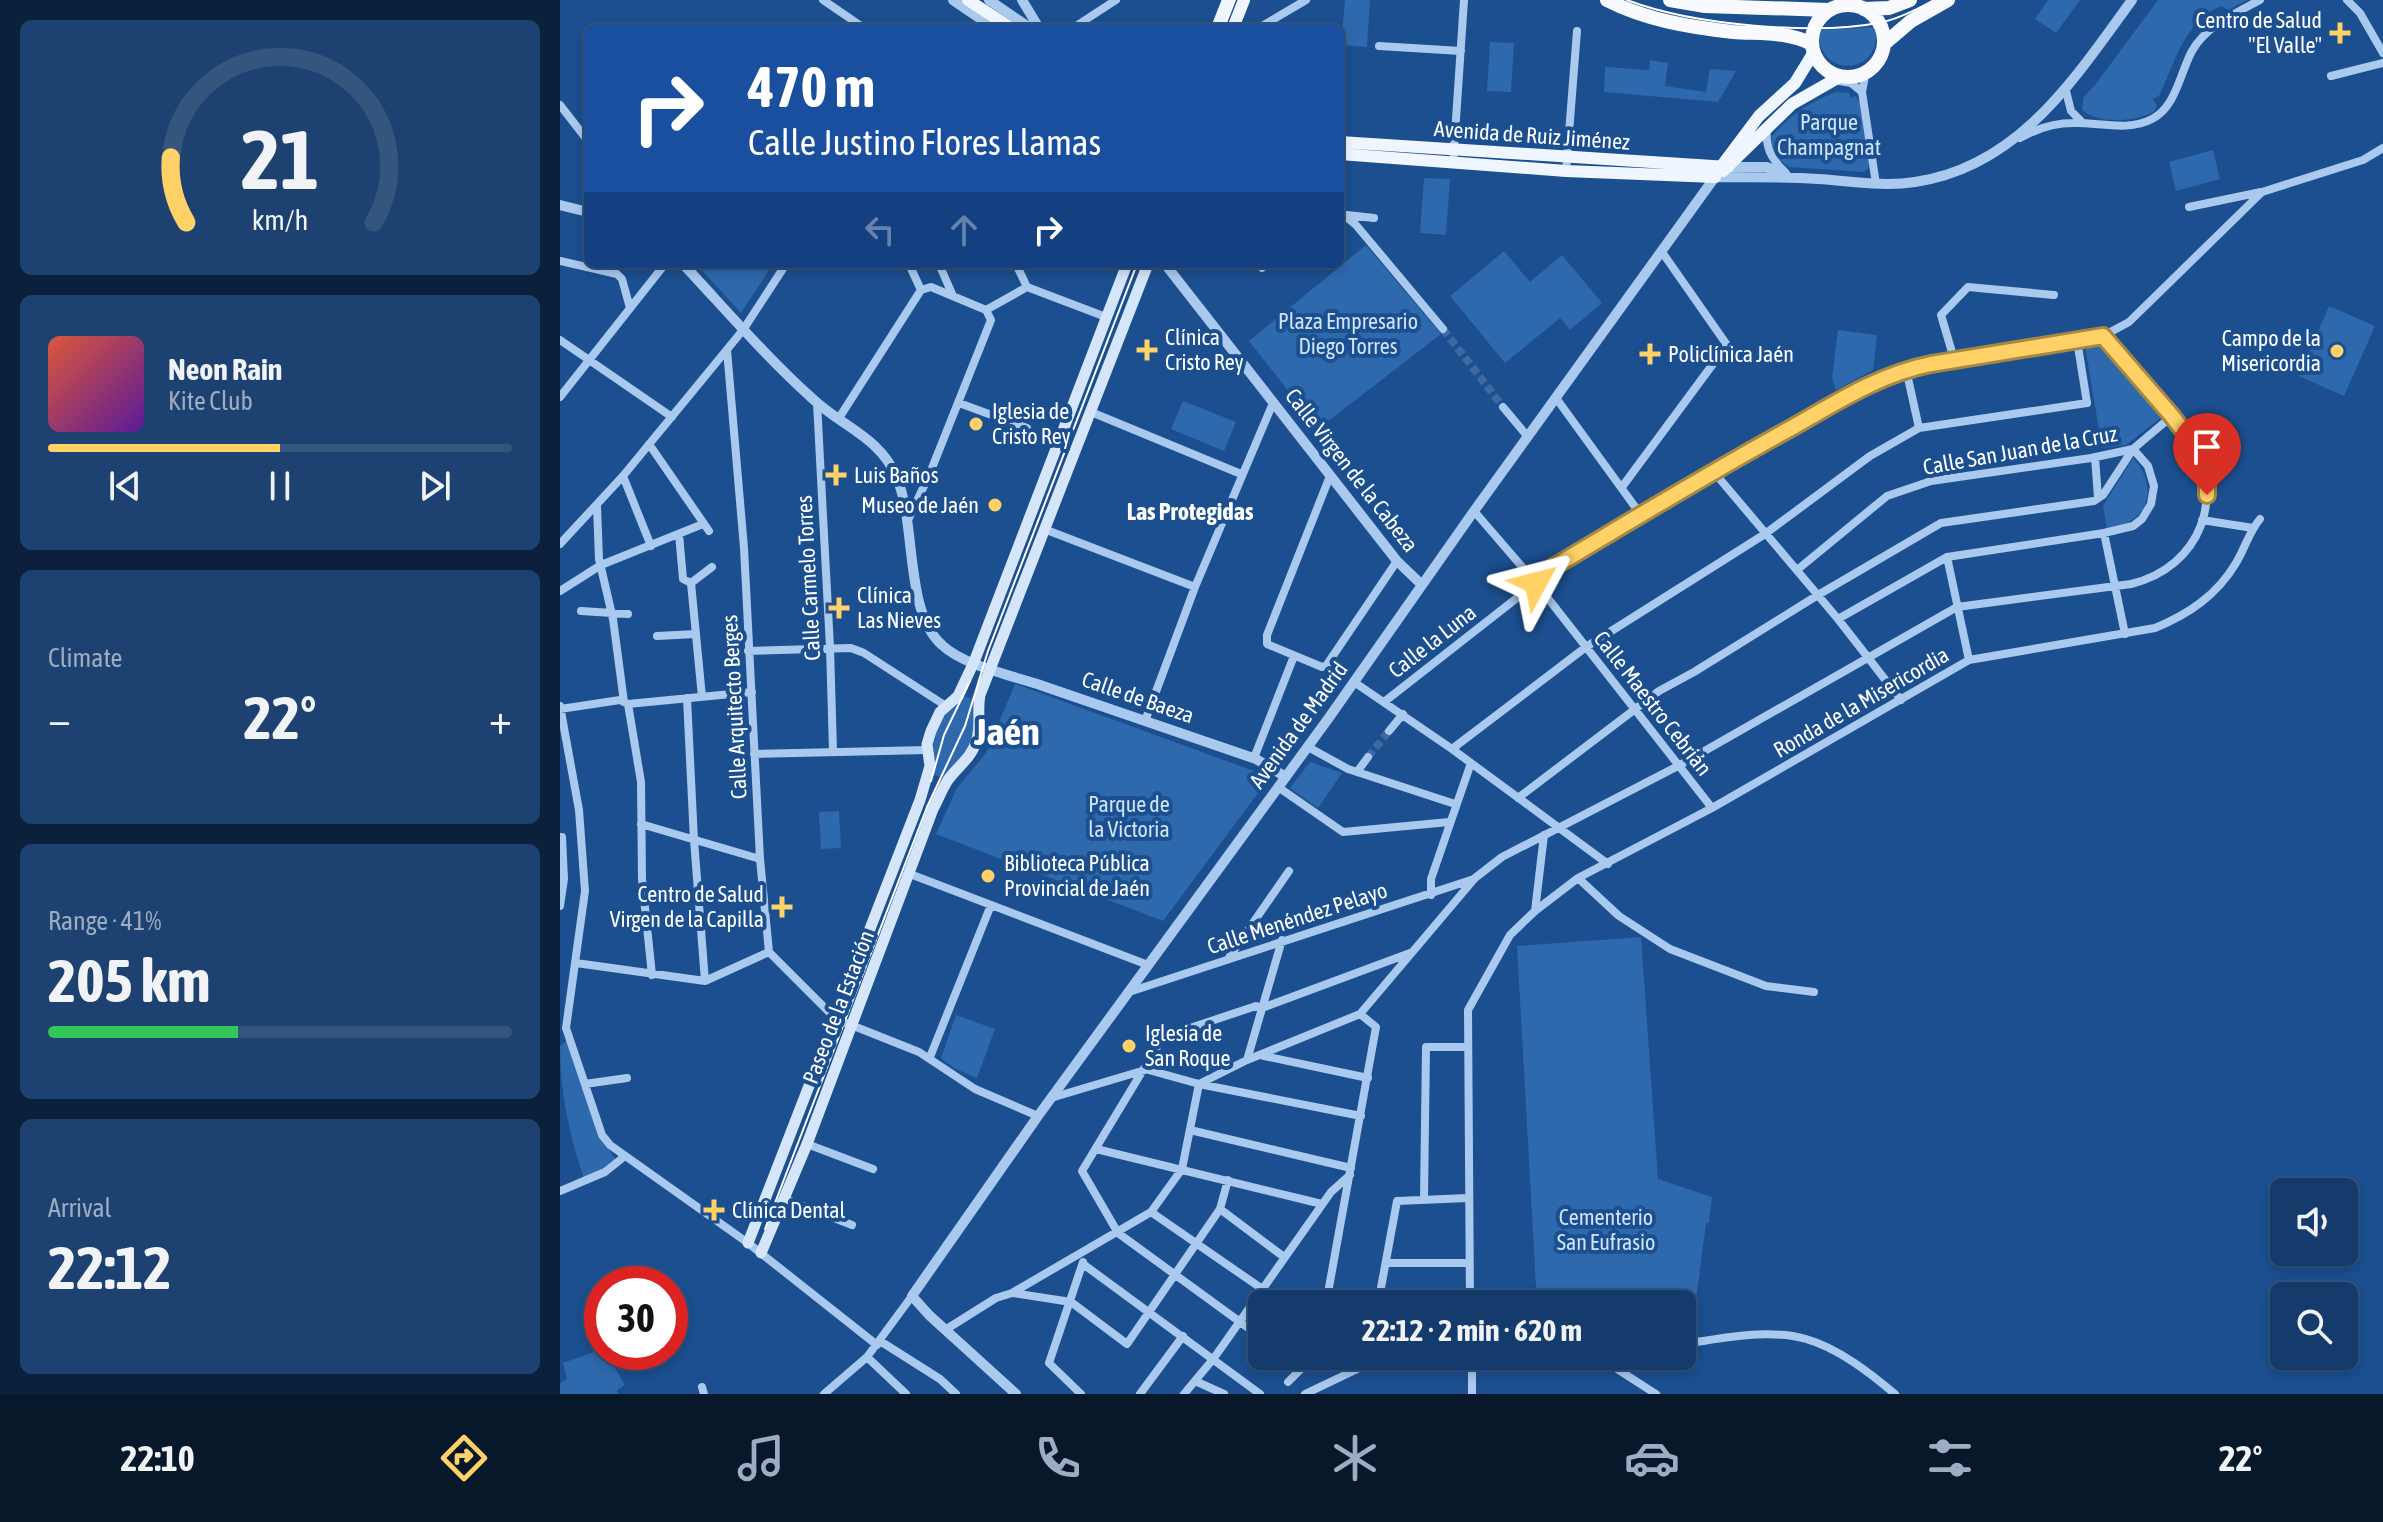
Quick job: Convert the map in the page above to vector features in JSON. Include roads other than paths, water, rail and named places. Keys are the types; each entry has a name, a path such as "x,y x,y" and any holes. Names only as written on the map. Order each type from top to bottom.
{"highway":[{"path":"1607,0 1657,20 1692,27 1788,34 1813,48 1823,67 1838,78 1866,71 1878,60 1884,44 1911,21 1948,0"},
{"path":"1670,0 1705,6 1780,9 1825,5 1889,8 1910,0"},
{"path":"1813,48 1816,23 1825,5"},
{"path":"1858,5 1879,22 1884,44"}],"main road":[{"path":"968,0 1005,24"},
{"path":"980,0 1015,24"},
{"path":"1219,24 1228,0"},
{"path":"1235,24 1244,0"},
{"path":"1721,171 1759,116 1795,83 1813,48"},
{"path":"1721,171 1792,104 1838,78"},
{"name":"Avenida de Ruiz Jiménez","path":"1344,143 1453,157"},
{"name":"Avenida de Ruiz Jiménez","path":"1344,154 1721,171"},
{"path":"927,750 931,731 946,706 958,696 974,662 1125,268"},
{"path":"990,668 1146,268"},
{"name":"Paseo de la Estación","path":"761,1253 807,1144 933,809 952,775 967,760 975,745 980,720 978,706 990,668"},
{"name":"Paseo de la Estación","path":"748,1243 915,814 930,766 927,750"}],"street":[{"path":"823,0 858,24"},
{"path":"953,0 986,24"},
{"path":"1022,0 1037,24"},
{"path":"1078,24 1103,4 1116,0"},
{"path":"1266,24 1306,0"},
{"path":"1453,157 1464,0"},
{"path":"1780,9 1791,6 1795,0"},
{"path":"2014,141 2066,91 2132,0"},
{"path":"1721,171 1876,184 1915,182 1939,178 1973,164 2044,127 2072,122 2133,125 2149,121 2159,115 2175,90 2192,51 2207,32 2260,0"},
{"path":"2347,0 2360,13 2383,53"},
{"path":"994,1 1025,24"},
{"path":"1566,165 1577,31"},
{"path":"1379,46 1461,51"},
{"path":"2331,76 2383,63"},
{"path":"1866,71 1862,92 1876,184"},
{"path":"1838,78 1862,92"},
{"path":"2066,91 2071,111 2085,124"},
{"path":"560,105 584,136"},
{"path":"1767,128 1769,151 1774,162 1791,177"},
{"path":"2189,207 2262,192 2363,160 2383,148"},
{"path":"1721,171 1767,167 1791,177"},
{"name":"Avenida de Madrid","path":"912,1296 1038,1116 1308,747 1474,511 1721,171"},
{"name":"Calle la Luna","path":"1384,702 1536,583 1540,575 1713,471 1875,381 1906,369 1954,359 2103,336 2129,322 2262,192"},
{"path":"560,205 584,211"},
{"path":"1344,214 1374,218"},
{"path":"1344,215 1443,329"},
{"path":"1622,487 1727,345 1662,252"},
{"path":"560,261 584,266"},
{"path":"591,268 617,274 622,279 630,308"},
{"path":"560,397 662,268"},
{"name":"Calle de Baeza","path":"687,268 743,330 817,403 880,450 891,464 909,518 919,609 927,628 943,646 990,668 1254,758 1286,777"},
{"path":"560,544 623,476 727,350 783,268"},
{"path":"911,268 921,290"},
{"path":"941,268 953,296"},
{"path":"1018,268 1027,287 1106,317"},
{"name":"Calle Virgen de la Cabeza","path":"1168,268 1397,561 1422,585"},
{"path":"839,418 921,290 931,287 986,310 991,320 909,518"},
{"path":"986,310 1027,287"},
{"path":"1954,359 1941,315 1968,287 2054,295"},
{"path":"1199,1084 1247,1060 1360,1014 1475,878 1502,857 1680,765 1957,607 2114,587 2146,580 2172,566 2191,544 2202,520 2207,474 2198,450 2103,336"},
{"path":"560,340 672,417"},
{"path":"1452,749 1586,647 1765,534 1870,456 1919,428 2087,403 2077,340"},
{"name":"Calle Arquitecto Berges","path":"727,350 744,548 760,859 769,952"},
{"path":"1906,369 1919,428"},
{"path":"1556,398 1641,515"},
{"name":"Calle Carmelo Torres","path":"817,403 833,751"},
{"path":"959,403 1027,428"},
{"path":"1145,721 1195,587 1273,403"},
{"path":"1503,407 1528,437"},
{"path":"1091,412 1241,474"},
{"path":"1518,798 1659,691 1941,523 2098,498 2133,449 2172,416"},
{"path":"560,591 601,565 679,534 706,528 649,444"},
{"path":"1838,619 1947,557 2104,533 2137,523 2151,504 2154,486 2148,466 2133,449"},
{"name":"Calle San Juan de la Cruz","path":"1797,570 1887,496 1931,481 2133,449"},
{"path":"2095,457 2098,498"},
{"path":"1713,471 1838,619 1901,700"},
{"path":"623,476 651,546"},
{"path":"1330,476 1267,635 1267,644 1322,667 1327,665 1397,561"},
{"path":"597,506 601,565 641,782 642,879 652,975"},
{"name":"Calle Maestro Cebrián","path":"1474,511 1536,583 1712,808"},
{"name":"Ronda de la Misericordia","path":"1469,1290 1468,1010 1510,935 1578,878 1712,808 1969,660 2125,634 2155,628 2177,619 2215,591 2236,563 2260,519"},
{"path":"2202,520 2253,528"},
{"path":"1044,529 1195,587"},
{"path":"2104,533 2125,634"},
{"path":"679,534 683,579 691,583"},
{"path":"1947,557 1969,660"},
{"path":"691,583 712,567"},
{"path":"691,583 702,697"},
{"path":"581,611 628,614"},
{"path":"657,636 696,634"},
{"path":"748,651 851,648 864,653 946,706"},
{"path":"1254,758 1294,656"},
{"path":"1354,682 1452,749 1608,864"},
{"path":"752,692 626,703 620,700 560,708 581,828 585,891 576,963 562,1030 602,1135 625,1156 748,1243 878,1343 940,1379 956,1394"},
{"path":"687,698 705,981"},
{"path":"1389,731 1403,714"},
{"path":"1308,747 1357,772 1455,804"},
{"path":"754,754 927,750"},
{"path":"1357,772 1368,757"},
{"path":"1431,895 1431,879 1471,763"},
{"path":"1278,787 1343,832 1449,822"},
{"path":"641,824 760,859"},
{"path":"1535,911 1544,835"},
{"path":"560,837 561,901"},
{"path":"1228,959 1289,871"},
{"path":"910,874 1148,965"},
{"name":"Calle Menéndez Pelayo","path":"1129,992 1475,878"},
{"path":"1578,878 1619,916 1670,949 1766,986 1814,992"},
{"path":"1538,889 1554,897"},
{"path":"930,1057 991,905"},
{"path":"1247,1060 1282,940"},
{"path":"1256,949 1266,952 1274,962"},
{"path":"576,963 705,981 769,952 836,1019 930,1057 975,1089 1038,1116"},
{"path":"1248,1328 1118,1233 1082,1171 1163,1037 1256,1006 1262,1008 1411,952"},
{"path":"1329,1290 1376,1027 1360,1014"},
{"path":"1424,1199 1426,1047 1467,1047"},
{"path":"1263,1055 1368,1078"},
{"path":"1051,1098 1145,1069 1199,1084 1361,1116"},
{"path":"585,1084 627,1078"},
{"path":"945,1330 996,1298 1012,1293 1151,1212 1182,1169 1199,1084"},
{"path":"1190,1130 1350,1171"},
{"path":"807,1144 873,1169"},
{"path":"1096,1149 1322,1204"},
{"path":"560,1191 605,1172 625,1156"},
{"path":"1184,1394 1214,1358 1322,1204 1350,1171"},
{"path":"1012,1293 1071,1302 1127,1344 1220,1209 1228,1180"},
{"path":"1381,1290 1397,1201 1468,1198"},
{"path":"785,1199 852,1225"},
{"path":"1220,1209 1284,1257"},
{"path":"1151,1212 1262,1289"},
{"path":"1081,1394 1049,1363 1087,1250"},
{"path":"1386,1263 1468,1263"},
{"path":"1083,1264 1260,1394"},
{"path":"824,1394 867,1357 912,1296 1016,1394"},
{"path":"1140,1394 1183,1336"},
{"path":"1696,1342 1748,1336 1803,1338 1853,1363 1895,1394"},
{"path":"867,1357 906,1394"},
{"path":"1288,1382 1302,1370"},
{"path":"1305,1394 1348,1370"},
{"path":"1472,1370 1472,1394"},
{"path":"1622,1370 1656,1394"},
{"path":"1195,1381 1224,1394"}],"tunnel":[{"path":"1443,329 1503,407"},
{"path":"1368,757 1389,731"}],"tram line":[{"path":"1226,24 1235,0"},
{"path":"1627,0 1654,9 1719,22 1790,28 1883,22 1903,16 1934,0"},
{"path":"765,1229 927,807 965,726 988,651 1135,268"},
{"path":"931,781 944,735 970,681"}],"place":[{"name":"Centro de Salud \"El Valle\"","path":"2340,33"},
{"name":"Clínica Cristo Rey","path":"1147,350"},
{"name":"Campo de la Misericordia","path":"2337,351"},
{"name":"Policlínica Jaén","path":"1650,354"},
{"name":"Iglesia de Cristo Rey","path":"976,424"},
{"name":"Luis Baños","path":"836,475"},
{"name":"Museo de Jaén","path":"995,505"},
{"name":"Clínica Las Nieves","path":"839,608"},
{"name":"Biblioteca Pública Provincial de Jaén","path":"988,876"},
{"name":"Centro de Salud Virgen de la Capilla","path":"782,907"},
{"name":"Iglesia de San Roque","path":"1129,1046"},
{"name":"Clínica Dental","path":"714,1210"}],"district":[{"name":"Las Protegidas","path":"1190,512"},
{"name":"Jaén","path":"1007,732"}],"park label":[{"name":"Parque Champagnat","path":"1829,134"},
{"name":"Plaza Empresario Diego Torres","path":"1348,334"},
{"name":"Parque de la Victoria","path":"1129,816"},
{"name":"Cementerio San Eufrasio","path":"1606,1230"}]}
